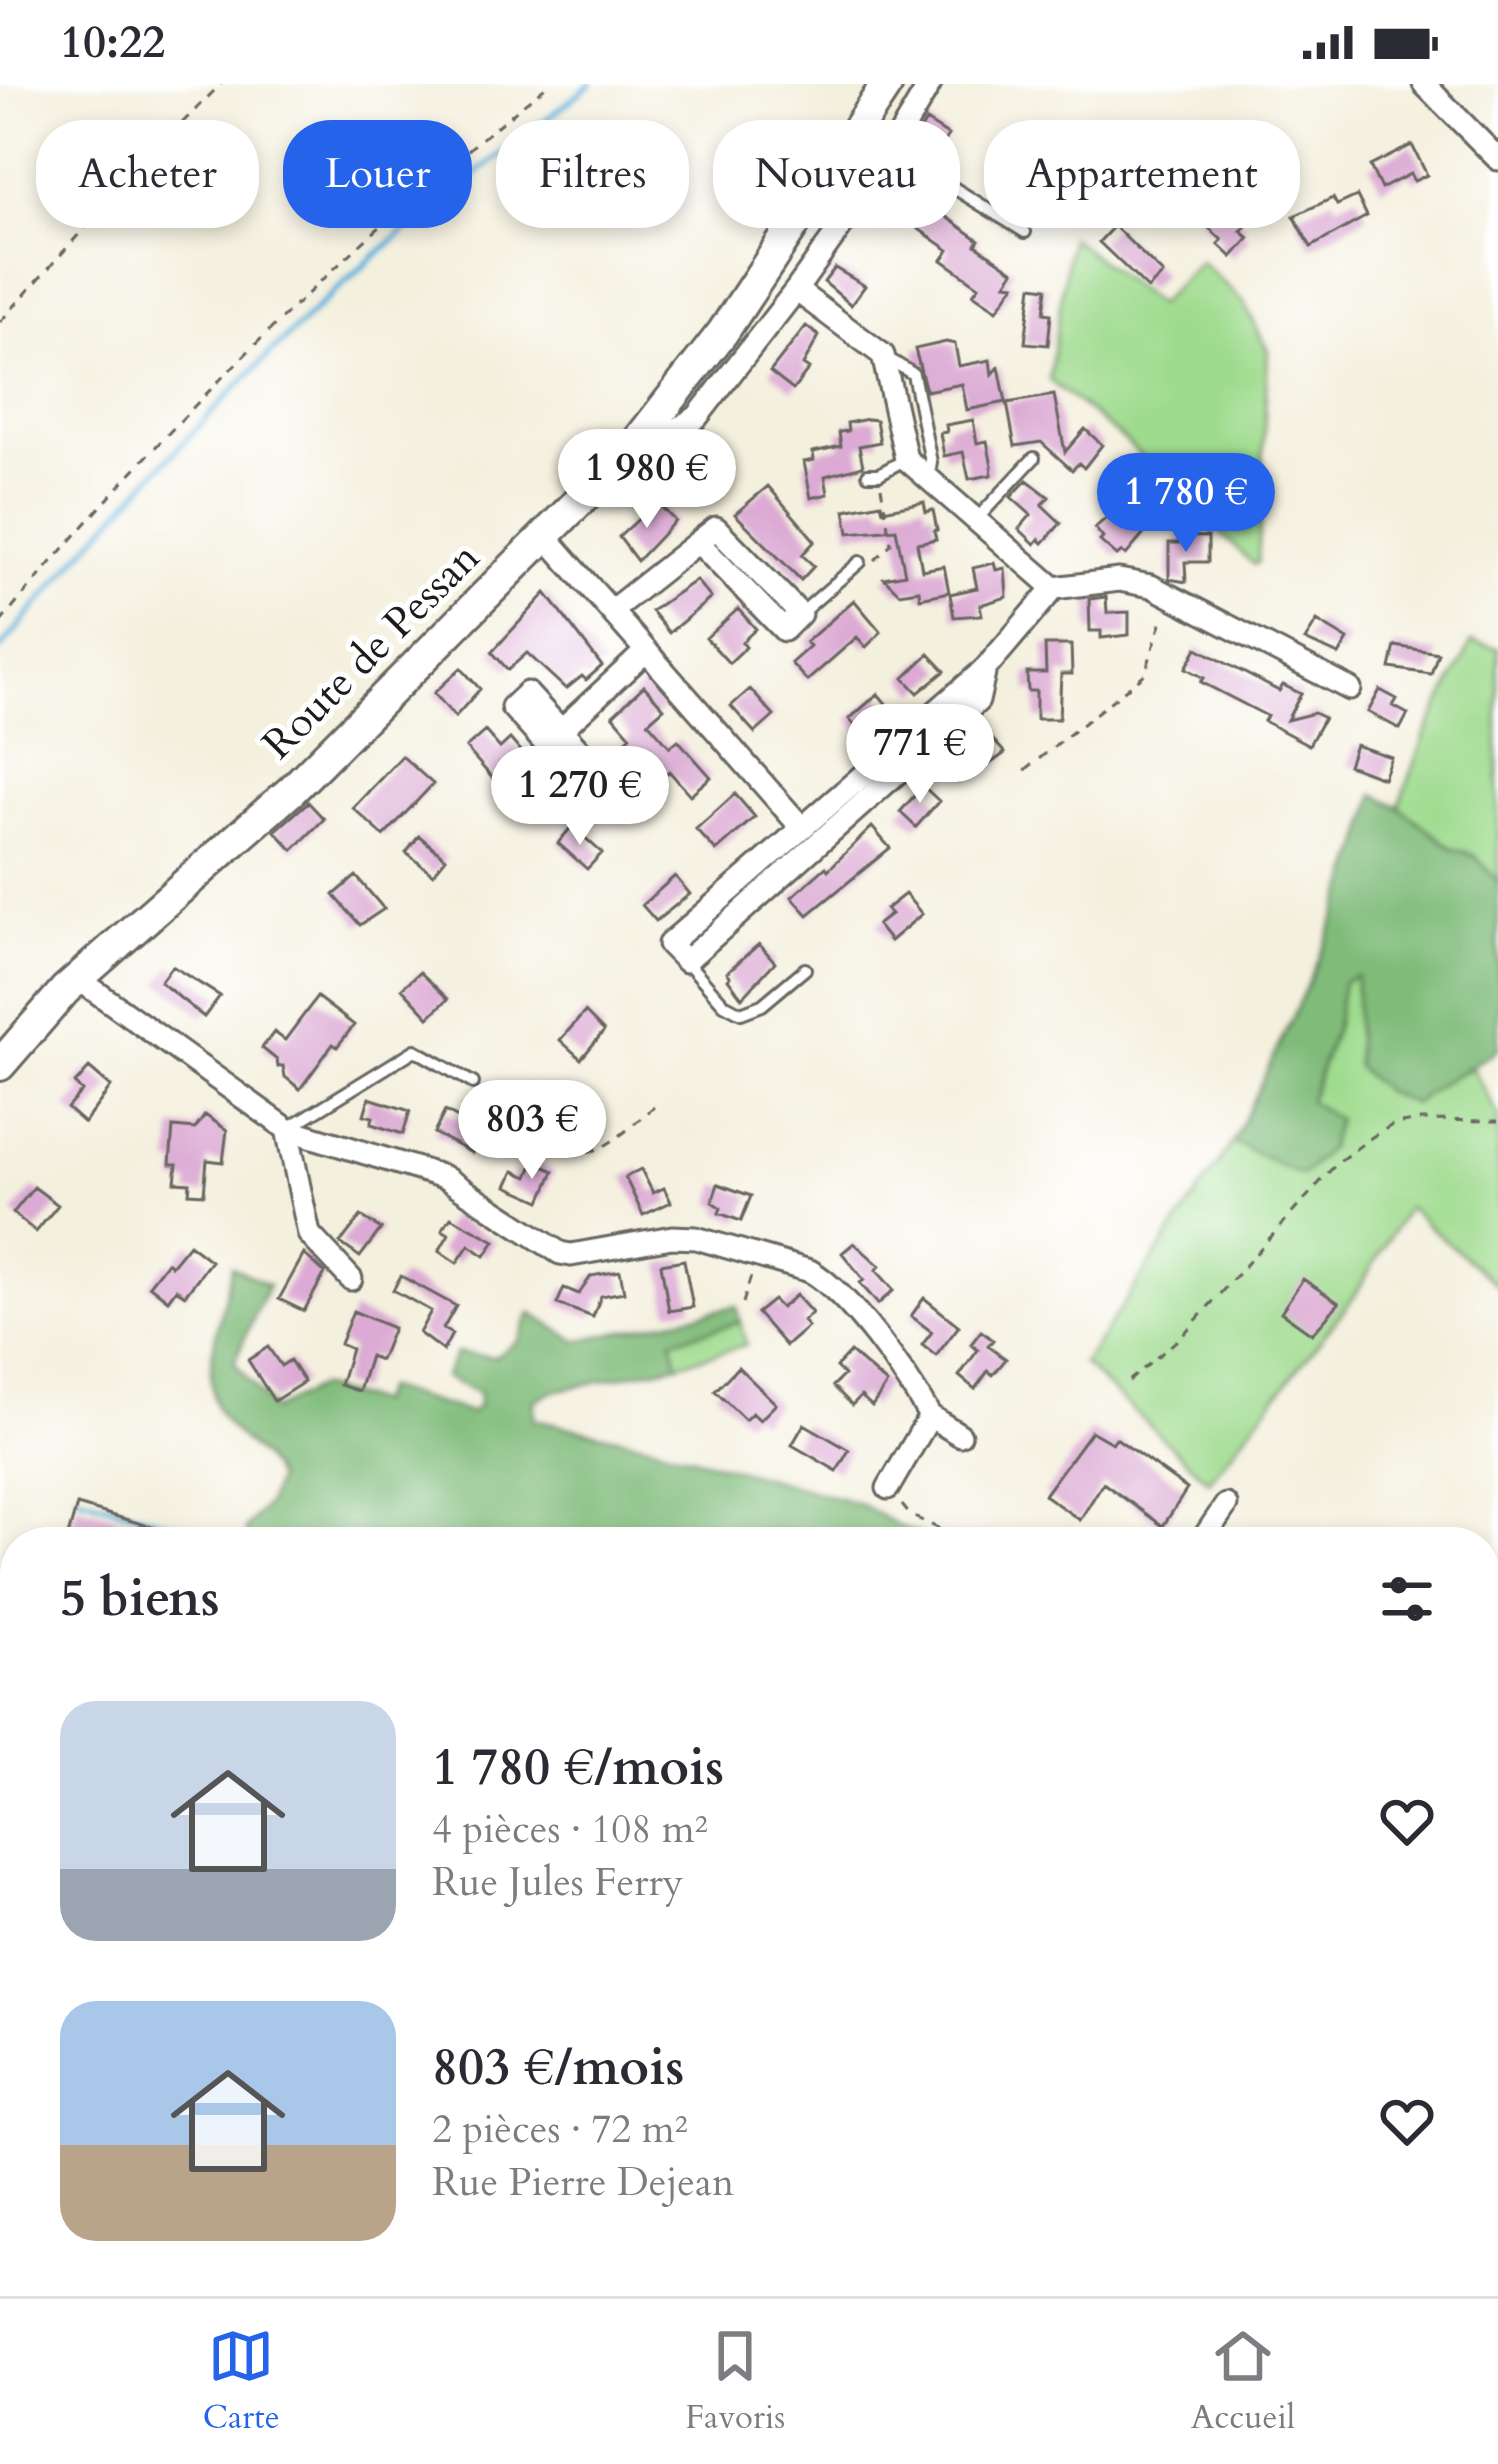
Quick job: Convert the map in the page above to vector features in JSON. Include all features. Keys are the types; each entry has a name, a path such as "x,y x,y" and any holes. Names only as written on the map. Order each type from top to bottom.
{"main road":[{"name":"Route de Pessan","path":"864,120 887,84"},
{"name":"Route de Pessan","path":"0,1065 77,978 292,790 634,446 723,332 793,228"}],"street":[{"path":"908,120 930,84"},
{"path":"1424,84 1498,159"},
{"path":"634,446 658,441 697,417 840,228"},
{"path":"796,290 883,356 906,459 1054,588"},
{"path":"546,537 802,828"},
{"path":"611,610 698,542 784,630 800,614"},
{"path":"985,669 978,701 686,961 669,944 985,669 1054,588 1137,581 1350,688"},
{"path":"553,737 646,651"},
{"path":"77,978 287,1129 444,1178 560,1253 696,1238 824,1279 914,1387 930,1416 960,1435"},
{"path":"287,1129 309,1234 351,1279"},
{"path":"887,1488 930,1416"},
{"path":"1211,1527 1226,1505"}],"lane":[{"path":"960,192 1025,232"},
{"path":"883,356 913,374 931,462 929,479"},
{"path":"976,520 1034,458"},
{"path":"873,474 906,459"},
{"path":"800,614 860,562"},
{"path":"686,961 724,1004 741,1013 762,1005 805,969"},
{"path":"287,1129 415,1050 473,1083"}],"path":[{"path":"0,322 221,84"},
{"path":"0,623 134,469 293,305 550,84"},
{"path":"860,562 874,562 891,544 873,474"},
{"path":"1025,770 1144,674 1169,595"},
{"path":"473,1083 571,1156 600,1150 655,1107"},
{"path":"1130,1381 1182,1336 1338,1162 1372,1137 1394,1124 1420,1120 1498,1121"},
{"path":"743,1304 758,1255"},
{"path":"887,1488 910,1515 936,1527"}],"green space":[{"path":"1070,237 1157,305 1200,261 1244,302 1268,351 1258,562 1254,565 1125,441 1049,380"},
{"path":"1472,642 1498,648 1498,882 1475,855 1453,849 1399,807 1425,735"},
{"path":"1375,794 1453,849 1475,855 1498,882 1498,1049 1414,1104 1384,1092 1356,1066 1356,976 1343,982 1335,1028 1309,1101 1337,1119 1329,1147 1302,1176 1233,1142 1331,928"},
{"path":"1356,975 1357,1019 1414,1104 1436,1084 1472,1068 1498,1115 1498,1286 1407,1207 1354,1297 1209,1481 1083,1364 1233,1142 1302,1175 1309,1101 1335,1028 1342,982"},
{"path":"232,1266 268,1285 234,1362 273,1410 318,1387 376,1403 384,1388 470,1413 478,1406 478,1393 444,1377 456,1353 495,1357 518,1341 531,1313 577,1341 736,1306 740,1322 672,1340 678,1364 550,1392 534,1401 534,1419 644,1443 860,1504 900,1527 247,1527 267,1504 276,1480 220,1415 211,1382 214,1342"},
{"path":"740,1322 746,1345 678,1364 672,1340"}],"building":[{"path":"1412,145 1427,175 1414,181 1410,174 1381,189 1370,166"},
{"path":"1357,196 1367,216 1311,247 1300,227 1300,213 1333,198 1337,205"},
{"path":"960,227 979,240 976,245 1014,271 1006,283 1015,284 997,310 973,294 979,286 942,260 949,250 917,228"},
{"path":"1116,228 1163,274 1148,289 1099,242"},
{"path":"1209,228 1244,228 1241,231 1249,238 1232,257 1218,244 1222,240"},
{"path":"835,268 865,286 851,305 824,282"},
{"path":"1032,286 1047,288 1048,345 1025,343"},
{"path":"806,326 819,336 803,365 809,369 793,390 770,372"},
{"path":"955,344 959,366 990,360 992,375 999,367 1006,402 967,410 962,384 926,391 915,349"},
{"path":"1054,395 1065,452 1085,429 1102,445 1084,468 1079,463 1072,470 1041,442 1015,446 1007,403"},
{"path":"876,420 880,442 859,446 863,466 825,476 828,494 811,498 804,462 814,460 813,452 841,446 839,432 848,431 847,423"},
{"path":"973,420 977,443 987,441 992,466 991,475 969,479 963,452 944,456 940,433 947,432 946,425"},
{"path":"1027,480 1049,497 1042,505 1061,523 1043,543 1039,539 1035,544 1019,529 1031,515 1011,497"},
{"path":"768,486 815,541 802,555 814,566 801,580 735,514"},
{"path":"657,502 675,521 637,561 619,537"},
{"path":"924,502 926,512 933,510 937,530 936,539 917,543 922,570 944,566 949,592 920,598 919,590 899,593 884,578 905,574 896,529 849,533 845,510 881,503 883,510"},
{"path":"1122,504 1141,523 1137,528 1143,535 1126,555 1117,556 1100,541 1103,538 1095,528"},
{"path":"1179,536 1208,537 1208,562 1185,562 1186,582 1169,579 1169,543 1179,543"},
{"path":"994,563 996,570 1005,568 1007,597 980,605 982,615 954,617 950,594 977,588 973,568"},
{"path":"696,580 711,598 669,633 651,611"},
{"path":"546,593 602,666 566,689 527,653 508,670 492,652"},
{"path":"1106,597 1107,613 1129,612 1129,635 1101,638 1101,631 1090,631 1089,599"},
{"path":"854,600 881,632 866,647 857,637 807,681 791,663 810,646 806,642"},
{"path":"738,609 756,629 729,663 706,638"},
{"path":"1317,621 1348,640 1339,655 1305,640"},
{"path":"1045,645 1071,645 1072,674 1061,674 1059,719 1036,719 1036,691 1028,691 1027,673 1046,673"},
{"path":"1395,646 1438,653 1431,674 1390,668"},
{"path":"1197,648 1279,691 1283,685 1301,694 1287,720 1314,713 1324,718 1309,745 1264,721 1267,716 1201,682 1204,678 1186,668"},
{"path":"929,654 945,671 918,693 904,678"},
{"path":"461,668 480,689 455,717 434,693"},
{"path":"644,686 664,708 648,722 670,747 678,740 711,777 690,795 669,771 627,808 611,790 633,770 616,750 631,736 613,715"},
{"path":"750,689 774,716 755,733 731,706"},
{"path":"1380,690 1397,699 1393,706 1408,714 1400,729 1368,712"},
{"path":"878,694 894,713 870,742 849,719"},
{"path":"984,730 1005,753 968,780 951,760"},
{"path":"485,731 500,748 510,739 524,755 495,781 466,748"},
{"path":"1355,745 1391,757 1383,778 1348,765"},
{"path":"402,756 433,784 384,836 353,808"},
{"path":"923,786 939,801 916,827 900,812"},
{"path":"735,794 755,817 716,851 696,829"},
{"path":"308,802 324,819 293,850 275,831"},
{"path":"572,826 602,853 587,869 558,843"},
{"path":"872,827 890,848 808,915 792,897"},
{"path":"419,836 446,858 433,874 406,853"},
{"path":"356,876 384,909 360,925 334,895"},
{"path":"675,876 690,894 656,921 642,905"},
{"path":"905,894 922,914 890,941 877,925 891,914 886,909"},
{"path":"759,944 775,962 742,998 727,972"},
{"path":"172,966 220,996 204,1017 160,982"},
{"path":"420,972 448,999 429,1017 402,988"},
{"path":"317,997 354,1025 337,1047 333,1044 300,1089 262,1048 274,1032 285,1040"},
{"path":"585,1012 604,1031 581,1059 560,1040"},
{"path":"89,1068 111,1087 84,1123 67,1108 82,1091 75,1084"},
{"path":"369,1098 410,1111 403,1134 371,1124 373,1117 364,1115"},
{"path":"445,1111 484,1132 472,1153 434,1133"},
{"path":"205,1115 227,1130 223,1162 207,1160 204,1194 189,1193 190,1183 175,1182 177,1164 170,1164 173,1127 195,1129"},
{"path":"534,1162 554,1171 541,1201 507,1186 514,1171 528,1177"},
{"path":"641,1169 653,1193 664,1188 671,1202 643,1215 625,1177"},
{"path":"718,1184 751,1196 741,1221 719,1213 721,1208 712,1202"},
{"path":"34,1187 58,1205 36,1232 13,1213"},
{"path":"361,1216 381,1229 360,1257 340,1243"},
{"path":"451,1217 495,1241 485,1256 469,1245 457,1263 439,1251 449,1234 442,1230"},
{"path":"854,1243 880,1266 876,1270 894,1290 878,1304 842,1253"},
{"path":"189,1244 211,1261 185,1295 176,1289 168,1300 149,1285"},
{"path":"304,1254 325,1273 304,1311 279,1299"},
{"path":"684,1260 693,1307 669,1311 661,1264"},
{"path":"620,1271 624,1292 601,1296 593,1317 557,1304 564,1288 579,1294 591,1276"},
{"path":"401,1276 456,1306 443,1329 452,1334 443,1351 419,1333 431,1311 393,1290"},
{"path":"1303,1279 1339,1303 1312,1334 1281,1312"},
{"path":"796,1295 812,1313 803,1321 808,1327 786,1346 757,1313 773,1300 781,1308"},
{"path":"924,1298 959,1326 936,1356 922,1345 932,1332 911,1316"},
{"path":"353,1311 393,1328 380,1360 370,1356 359,1391 340,1385 351,1349 340,1344"},
{"path":"981,1331 993,1340 988,1346 1006,1359 993,1375 988,1371 975,1389 959,1376 978,1350 971,1344"},
{"path":"268,1347 281,1366 290,1360 304,1382 274,1401 248,1360"},
{"path":"850,1352 887,1384 872,1406 861,1396 852,1405 833,1386 844,1375 836,1367"},
{"path":"738,1367 776,1404 760,1420 752,1413 745,1420 715,1391"},
{"path":"804,1424 849,1450 837,1471 792,1445"},
{"path":"1091,1431 1112,1443 1116,1438 1187,1489 1163,1526 1103,1483 1080,1520 1044,1495"},
{"path":"77,1505 152,1527 70,1527"}],"waterway":[{"path":"0,649 150,478 310,315 413,225 591,84"},
{"path":"78,1496 182,1527"}]}
